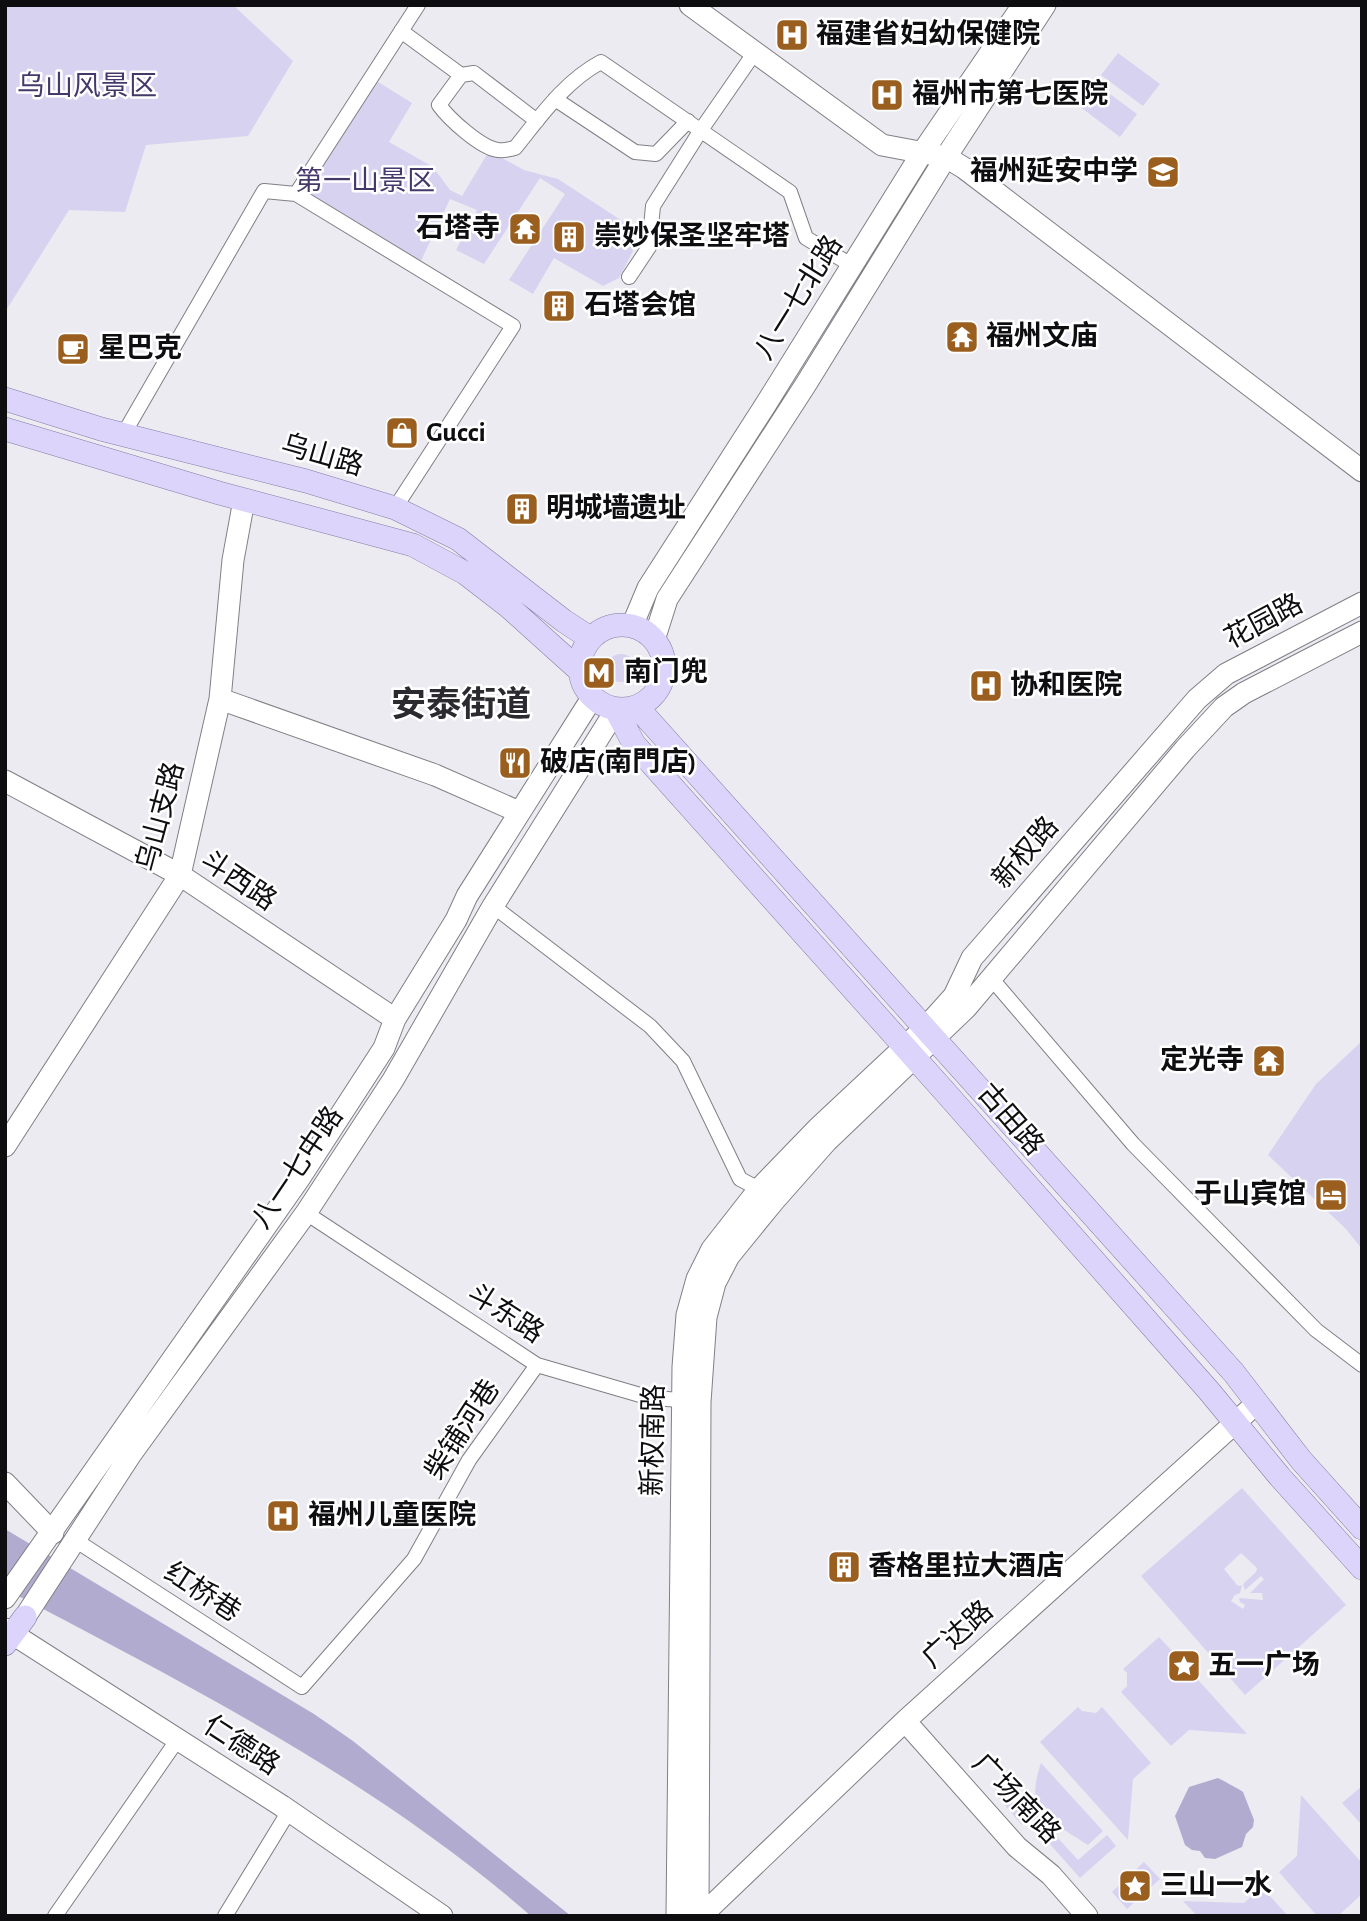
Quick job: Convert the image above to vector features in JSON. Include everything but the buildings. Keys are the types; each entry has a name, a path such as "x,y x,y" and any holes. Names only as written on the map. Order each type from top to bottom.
{"main road":[{"name":"乌山路","path":"5,399 123,435 306,481 395,508 458,539 590,638"},
{"path":"5,429 244,500 413,545 465,573 509,607 579,670"},
{"path":"632,626 644,631 654,640 661,652 663,678 658,691 649,701 627,708 601,705 593,698 581,681 579,670 580,659 590,638 609,627 632,626"},
{"name":"古田路","path":"627,708 931,1033 1234,1373 1301,1460 1362,1528"},
{"name":"古田路","path":"627,708 634,744 910,1052 1362,1568"}],"street":[{"path":"296,194 418,5"},
{"path":"690,5 882,145 946,157 964,168 1362,471"},
{"name":"八一七北路","path":"632,626 648,588 922,153 1023,5"},
{"path":"654,640 667,599 1045,5"},
{"path":"401,31 461,75 474,74 537,121"},
{"path":"629,277 649,247 653,206 755,52"},
{"path":"461,75 439,105 447,116 488,147 500,151 515,148 555,99 591,67 601,62 790,192 806,238 853,266"},
{"path":"555,99 635,152 656,154 688,121"},
{"path":"123,435 264,191 296,194 513,326 395,508"},
{"name":"乌山支路","path":"5,1146 180,875 220,699 233,560 244,500"},
{"name":"花园路","path":"1197,699 1226,674 1362,603"},
{"name":"花园路","path":"1212,719 1244,693 1362,632"},
{"name":"八一七中路","path":"5,1598 299,1179 384,1048 395,1019 456,920 467,896 593,698"},
{"path":"220,699 435,775 519,812"},
{"name":"新权路","path":"931,1033 954,996 972,958 1197,699"},
{"name":"八一七中路","path":"12,1631 131,1454 306,1213 393,1080 493,906 627,708"},
{"name":"新权路","path":"910,1052 991,978 1212,719"},
{"name":"斗西路","path":"5,781 180,875 395,1019"},
{"path":"493,906 650,1026 683,1061 740,1179 759,1189"},
{"path":"991,978 1133,1144 1316,1329 1362,1365"},
{"name":"新权南路","path":"700,1916 691,1402 687,1315 698,1279 712,1249 759,1189 817,1129 910,1052"},
{"name":"新权南路","path":"677,1916 691,1402 706,1317 715,1283 729,1256 773,1202 910,1052"},
{"name":"斗东路","path":"306,1213 537,1365 647,1397 691,1402"},
{"name":"柴铺河巷","path":"302,1687 414,1559 469,1460 537,1365"},
{"name":"广达路","path":"700,1916 905,1721 1257,1403"},
{"path":"5,1483 53,1533"},
{"name":"红桥巷","path":"75,1540 302,1687"},
{"name":"仁德路","path":"12,1631 289,1811 442,1916"},
{"name":"广场南路","path":"905,1721 1017,1847 1051,1875 1087,1916"},
{"path":"55,1916 178,1739"},
{"path":"225,1916 289,1811"}],"green space":[{"name":"乌山风景区","path":"5,5 233,5 293,61 248,136 146,145 125,212 69,210 5,312"},
{"path":"1118,53 1160,84 1143,106 1101,75"},
{"name":"第一山景区","path":"370,77 412,103 389,142 433,167 450,190 462,196 489,151 524,170 558,179 633,228 633,251 619,278 603,286 554,258 533,294 509,280 565,194 540,178 484,264 456,250 477,210 450,199 418,267 296,194"},
{"path":"1095,83 1137,114 1120,137 1079,106"},
{"path":"621,654 631,658 635,668 631,678 621,682 611,678 607,668 611,658"},
{"path":"1362,1041 1362,1249 1345,1228 1268,1155 1316,1084"},
{"path":"1242,1488 1346,1605 1245,1695 1141,1576","holes":["1241,1553 1257,1568 1243,1584 1245,1590 1261,1576 1264,1579 1250,1593 1262,1593 1263,1600 1239,1598 1245,1605 1243,1609 1231,1601 1240,1593 1242,1585 1238,1586 1224,1569"]},
{"path":"1159,1637 1247,1734 1189,1730 1171,1746 1121,1692 1127,1686 1127,1673 1123,1669"},
{"path":"1078,1707 1082,1711 1096,1713 1102,1707 1151,1763 1133,1779 1128,1840 1040,1742"},
{"path":"1041,1763 1103,1831 1088,1845 1052,1821 1038,1805 1035,1794 1036,1780"},
{"path":"1362,1786 1362,1825 1342,1803"},
{"path":"1301,1795 1362,1863 1362,1894 1338,1916 1317,1916 1279,1872 1297,1856"},
{"path":"998,1797 1027,1807 1026,1825 1021,1824"},
{"path":"1034,1812 1078,1860 1107,1835 1116,1846 1080,1878 1033,1825"},
{"path":"1144,1862 1160,1879 1127,1909 1112,1892"},
{"path":"1262,1887 1288,1916 1197,1916 1183,1901 1244,1903"}],"shaded area":[{"path":"5,1529 314,1714 353,1741 571,1916 531,1916 409,1821 344,1778 211,1699 5,1589"},
{"path":"1218,1778 1243,1792 1254,1820 1242,1847 1215,1859 1205,1858 1200,1851 1185,1845 1175,1816 1189,1787"}],"place":[{"name":"福建省妇幼保健院","path":"792,35"},
{"name":"福州市第七医院","path":"887,95"},
{"name":"福州延安中学","path":"1163,172"},
{"name":"石塔寺","path":"525,229"},
{"name":"崇妙保圣坚牢塔","path":"569,237"},
{"name":"石塔会馆","path":"559,306"},
{"name":"福州文庙","path":"962,337"},
{"name":"星巴克","path":"73,349"},
{"name":"Gucci","path":"402,433"},
{"name":"明城墙遗址","path":"522,509"},
{"name":"南门兜","path":"599,673"},
{"name":"协和医院","path":"986,686"},
{"name":"破店(南門店)","path":"515,763"},
{"name":"定光寺","path":"1269,1061"},
{"name":"于山宾馆","path":"1331,1195"},
{"name":"福州儿童医院","path":"283,1516"},
{"name":"香格里拉大酒店","path":"844,1567"},
{"name":"五一广场","path":"1184,1666"},
{"name":"三山一水","path":"1135,1886"}],"district":[{"name":"安泰街道","path":"461,705"}]}
